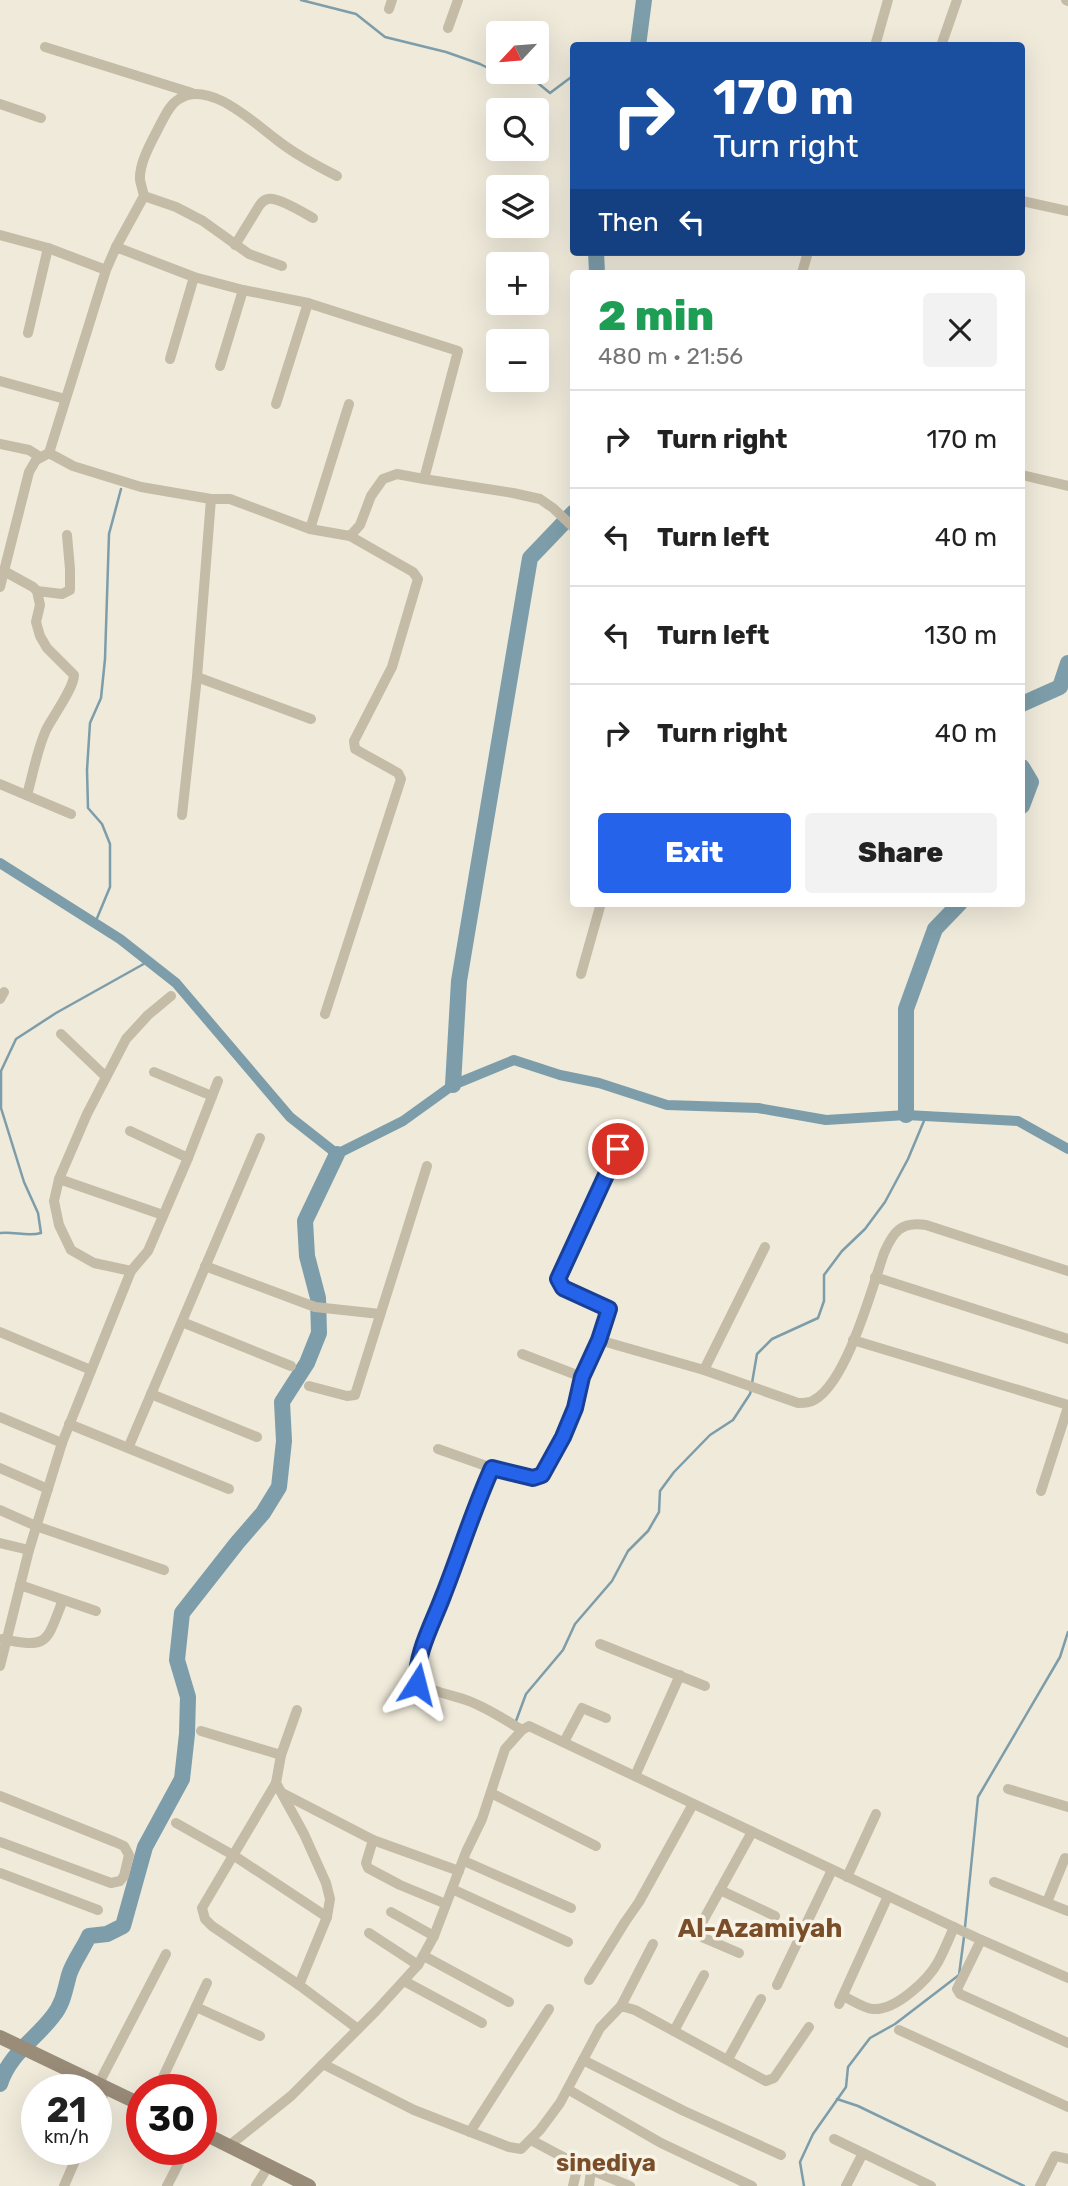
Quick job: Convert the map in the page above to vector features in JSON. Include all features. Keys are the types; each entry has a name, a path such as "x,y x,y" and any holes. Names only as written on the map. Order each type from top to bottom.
{"main road":[{"path":"4,2039 75,2074"},
{"path":"217,2139 309,2186"}],"street":[{"path":"448,28 458,0"},
{"path":"876,42 888,0"},
{"path":"943,42 957,0"},
{"path":"45,47 192,93 211,96 243,113 303,159 337,176"},
{"path":"0,587 29,472 32,465 45,455 106,270 145,196 140,179 145,156 171,106 179,98 192,93"},
{"path":"0,104 41,118"},
{"path":"145,196 176,207 203,222 249,254 282,266"},
{"path":"234,245 259,206 269,198 313,218"},
{"path":"1025,202 1068,212"},
{"path":"0,235 48,248 106,270"},
{"path":"116,247 194,277 308,303 458,351 424,478"},
{"path":"28,333 48,248"},
{"path":"170,359 194,277"},
{"path":"220,366 243,290"},
{"path":"276,404 308,303"},
{"path":"0,381 65,399"},
{"path":"310,529 349,404"},
{"path":"0,444 29,450 141,487 211,499 230,499 310,529 350,536 412,572 418,579 392,667 354,741 355,749 398,773 401,779 325,1014"},
{"path":"350,536 360,525 371,496 383,479 397,474 540,499 570,524"},
{"path":"1025,476 1068,486"},
{"path":"182,815 197,677 211,499"},
{"path":"37,591 62,594 70,590 67,535"},
{"path":"4,571 37,591 40,605 36,622 40,636 47,648 74,675 74,684 61,701 44,733 27,795"},
{"path":"197,677 311,719"},
{"path":"0,784 71,814"},
{"path":"581,974 600,907"},
{"path":"131,1271 94,1263 71,1250 59,1225 54,1201 59,1179 105,1076 126,1039 148,1015 172,996"},
{"path":"61,1034 105,1076"},
{"path":"154,1072 212,1096"},
{"path":"0,1666 3,1639 69,1424 131,1271 148,1251 218,1081"},
{"path":"438,1449 492,1468 533,1478 542,1475 575,1408 582,1377 599,1340 609,1309 563,1288 558,1279 618,1149 625,1128"},
{"path":"130,1131 188,1158"},
{"path":"129,1446 260,1138"},
{"path":"309,1386 347,1396 355,1395 427,1166"},
{"path":"59,1179 163,1215"},
{"path":"599,1340 704,1370 798,1404 814,1400 827,1389 847,1358 891,1236 903,1226 916,1224 1068,1271"},
{"path":"704,1370 765,1247"},
{"path":"205,1266 315,1307 380,1314"},
{"path":"876,1277 1068,1339"},
{"path":"182,1322 291,1366"},
{"path":"0,1332 91,1370"},
{"path":"853,1340 1068,1406 1041,1491"},
{"path":"522,1354 582,1377"},
{"path":"151,1394 257,1437"},
{"path":"0,1417 62,1443"},
{"path":"69,1424 129,1446 229,1489"},
{"path":"0,1468 48,1489"},
{"path":"492,1468 427,1636 416,1671 417,1684 498,1714 522,1730"},
{"path":"0,1510 36,1526 164,1570"},
{"path":"0,1542 29,1550"},
{"path":"20,1585 96,1611"},
{"path":"3,1639 35,1644 42,1641 49,1635 63,1600"},
{"path":"600,1644 705,1686"},
{"path":"635,1776 680,1675"},
{"path":"564,1742 582,1709 606,1718"},
{"path":"297,1710 281,1755 278,1787 233,1854 202,1908 205,1919 212,1926 358,2029"},
{"path":"230,2145 291,2096 421,1961 434,1936 491,1793 505,1749 529,1726 979,1939 1068,1978"},
{"path":"201,1731 281,1755"},
{"path":"278,1787 373,1840 462,1866 571,1908"},
{"path":"278,1787 304,1833 326,1883 330,1899 327,1917 299,1985"},
{"path":"1008,1788 1068,1807"},
{"path":"491,1793 596,1846"},
{"path":"0,1796 124,1846 129,1855 124,1876 120,1881 111,1882 0,1842"},
{"path":"589,1980 639,1902 693,1804"},
{"path":"848,1877 876,1814"},
{"path":"176,1823 233,1854 327,1917"},
{"path":"739,1953 704,1938 699,1928 752,1832"},
{"path":"373,1840 366,1863 368,1868 446,1904"},
{"path":"1047,1902 1065,1858"},
{"path":"777,1985 832,1870"},
{"path":"0,1873 98,1910"},
{"path":"995,1882 1068,1911"},
{"path":"452,1889 568,1942"},
{"path":"720,1889 775,1916"},
{"path":"888,1896 841,2000 871,2009 884,2008 901,1999 914,1990 932,1970 955,1927"},
{"path":"391,1912 434,1936"},
{"path":"369,1933 421,1961 509,2002"},
{"path":"979,1939 957,1989 960,1994 1068,2043"},
{"path":"323,2063 414,2110 521,2149 569,2090 600,2028 621,2006 653,1944"},
{"path":"108,2074 166,1954"},
{"path":"674,2031 704,1975"},
{"path":"404,1981 482,2022"},
{"path":"165,2074 206,1983"},
{"path":"728,2059 761,1999"},
{"path":"621,2006 635,2010 766,2081 774,2078 808,2027"},
{"path":"196,2007 260,2036"},
{"path":"470,2132 549,2009"},
{"path":"899,2030 1068,2107"},
{"path":"583,2060 684,2111 781,2155"},
{"path":"569,2090 661,2143 752,2186"},
{"path":"834,2139 930,2186"},
{"path":"531,2140 579,2165 631,2186"},
{"path":"846,2186 863,2153"},
{"path":"1040,2186 1055,2156 1068,2159"},
{"path":"64,2186 73,2165"},
{"path":"167,2186 178,2165"},
{"path":"256,2186 269,2165"},
{"path":"573,2186 579,2165"},
{"path":"589,2186 591,2170"},
{"path":"719,2186 724,2173"}],"waterway":[{"path":"301,0 356,14 385,37 446,52 502,75 528,75 550,93 570,78"},
{"path":"639,42 644,0"},
{"path":"596,256 597,270"},
{"path":"95,923 110,887 110,844 102,824 88,808 87,770 90,723 101,698 105,659 109,534 121,489"},
{"path":"453,1085 459,981 530,558 570,516"},
{"path":"1025,703 1060,687 1068,663"},
{"path":"1025,772 1031,782 1025,798"},
{"path":"0,863 120,939 176,983 290,1117 337,1154 403,1121 453,1085 514,1060 667,1105 758,1108 826,1120 906,1115 1018,1121 1068,1149"},
{"path":"906,1115 906,1009 935,929 956,907"},
{"path":"0,1233 41,1233 38,1213 24,1182 1,1108 1,1071 16,1039 56,1013 149,961"},
{"path":"752,1383 757,1354 772,1339 818,1318 824,1301 824,1275 885,1202 908,1159 926,1116"},
{"path":"0,2084 16,2055 56,2011 71,1970 89,1936 107,1934 123,1926 145,1847 182,1779 188,1697 177,1660 182,1613 263,1513 279,1487 284,1441 282,1402 307,1363 319,1333 318,1298 307,1256 305,1221 337,1154"},
{"path":"516,1721 526,1694 563,1650 575,1624 612,1581 628,1551 648,1531 659,1512 660,1491 674,1472 710,1435 733,1420 751,1390"},
{"path":"965,1927 978,1797 1060,1657 1068,1632"},
{"path":"804,2186 800,2162 813,2134 846,2087 848,2067 870,2038 895,2024 959,1975 964,1937"},
{"path":"837,2099 858,2106 1024,2186"}],"district":[{"name":"Al-Azamiyah","path":"760,1928"},
{"name":"sinediya","path":"606,2163"}],"route":[{"path":"417,1684 416,1671 427,1636 492,1468 533,1478 542,1475 575,1408 582,1377 599,1340 609,1309 563,1288 558,1279 618,1149"}]}
